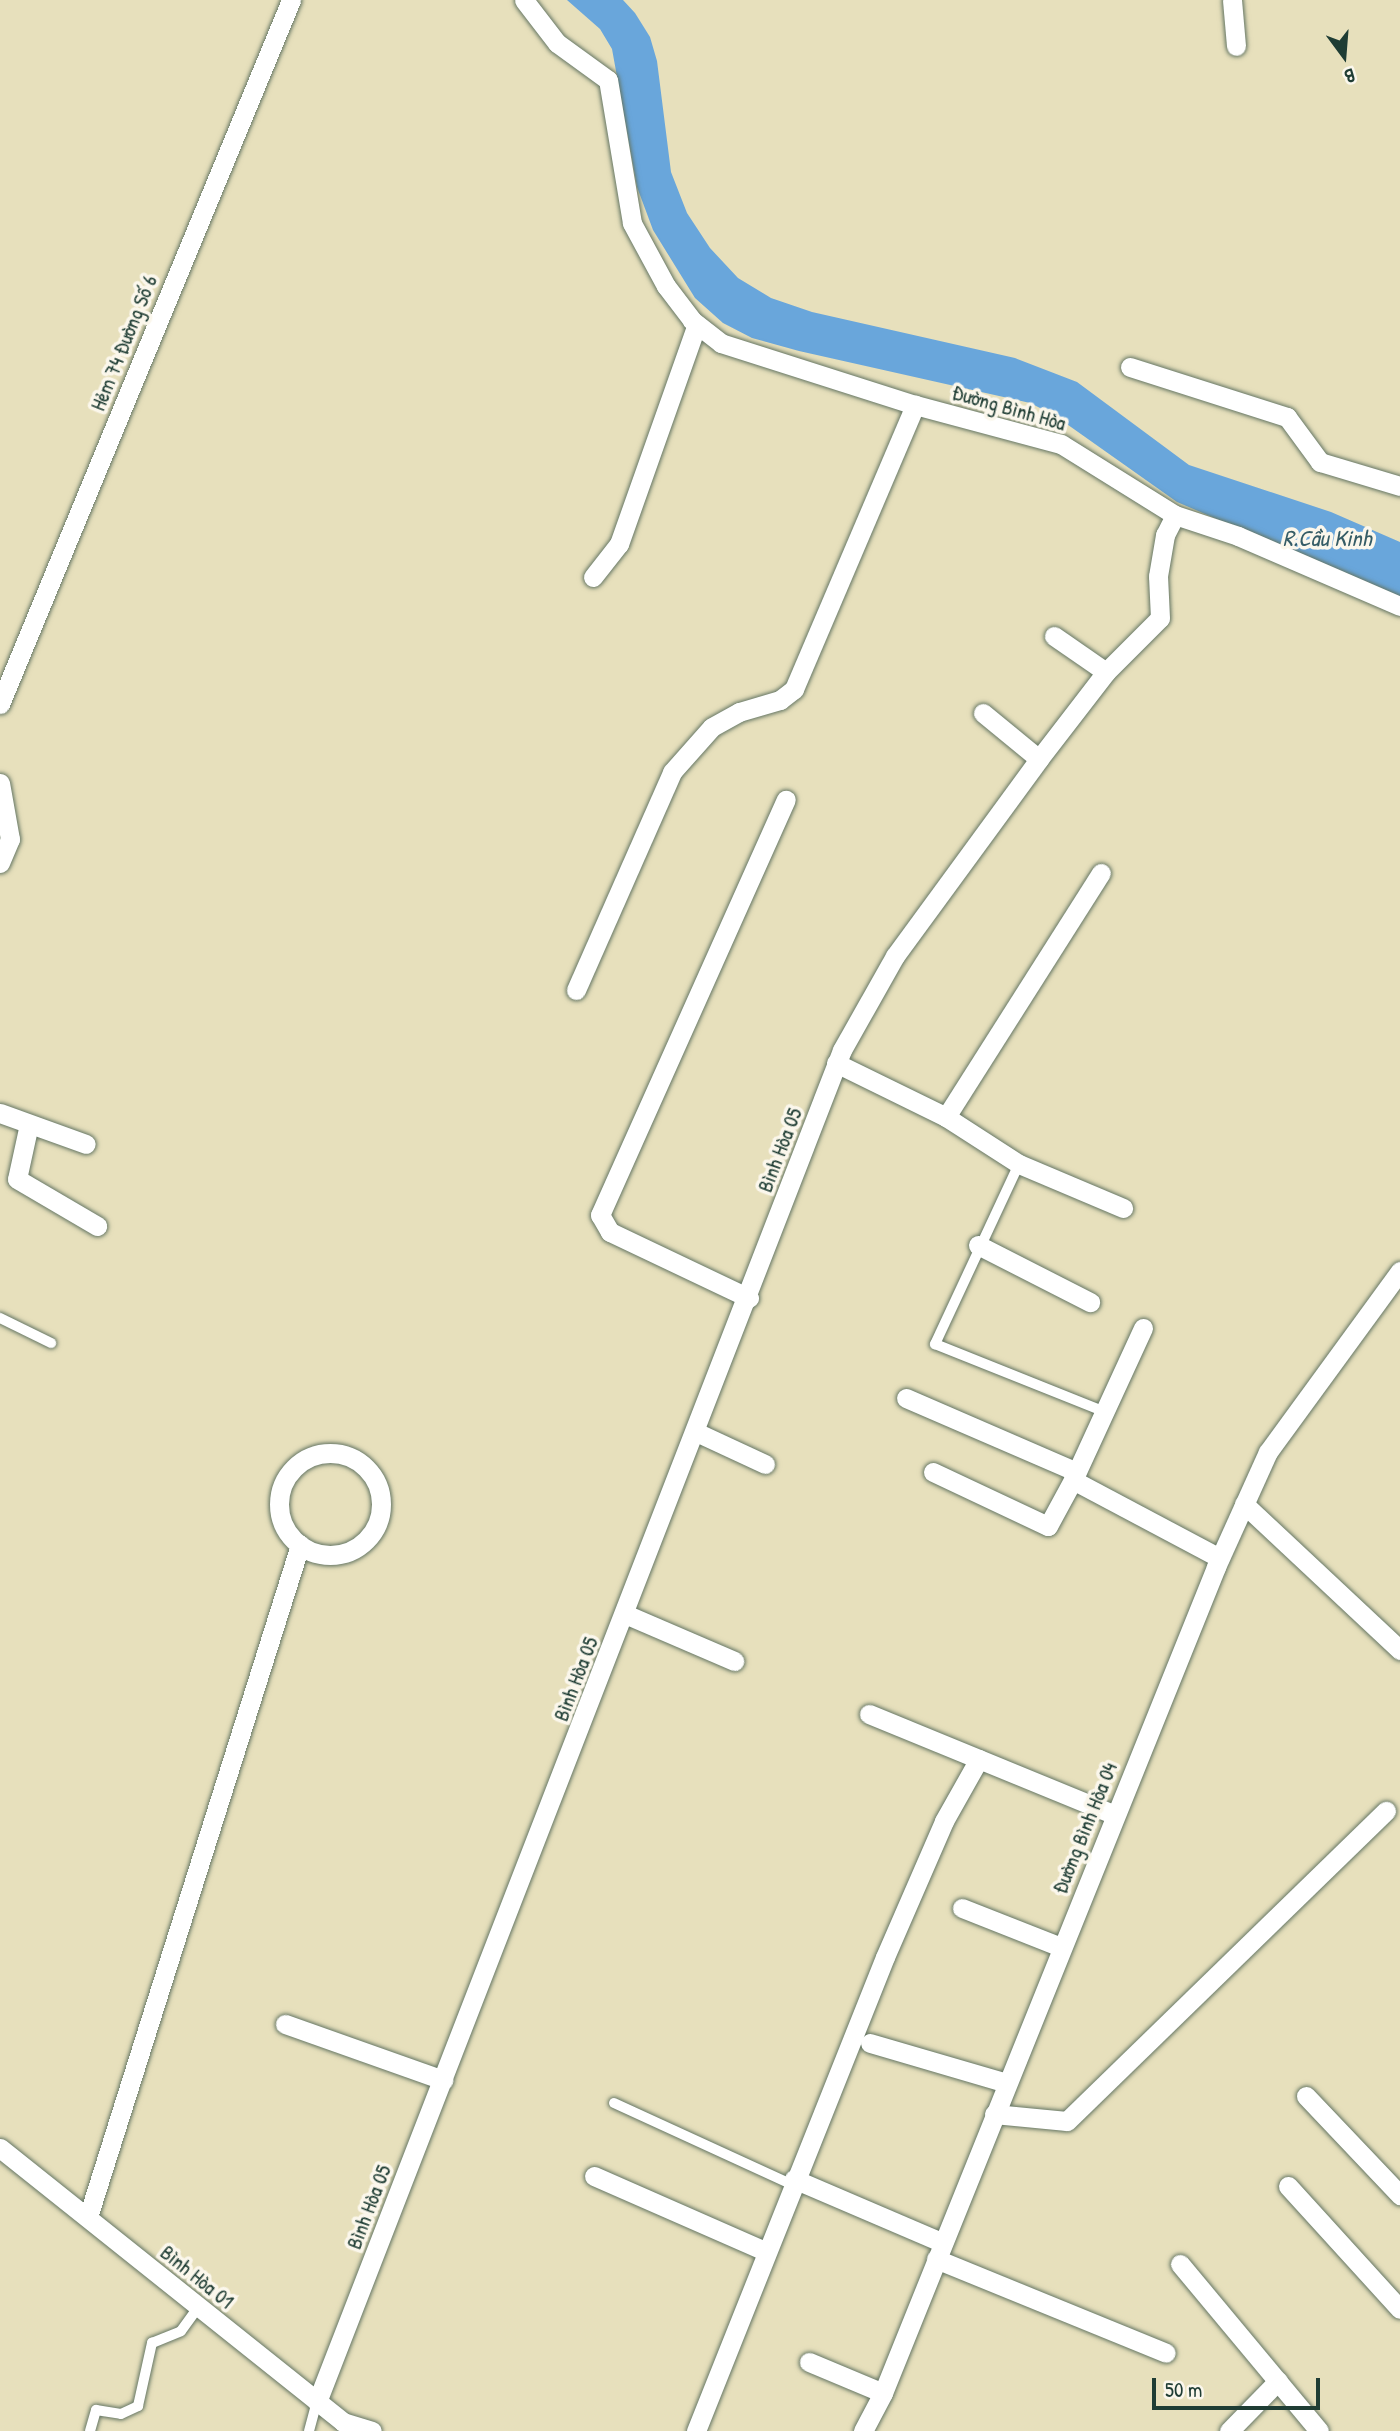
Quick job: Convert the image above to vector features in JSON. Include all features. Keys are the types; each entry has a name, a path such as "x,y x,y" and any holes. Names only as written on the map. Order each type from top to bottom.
{"street":[{"name":"Hẻm 74 Đường Số 6","path":"0,704 291,0"},
{"name":"Đường Bình Hòa","path":"524,0 557,43 608,80 632,223 666,286 697,324 721,343 915,405 1061,444 1175,515 1250,540 1400,606"},
{"path":"1232,0 1236,46"},
{"path":"593,577 619,544 697,324"},
{"path":"1130,367 1287,417 1320,462 1400,486"},
{"path":"576,990 672,772 712,727 739,712 780,700 794,689 915,405"},
{"path":"983,713 1039,759 1106,672 1160,618 1158,576 1165,535 1175,515"},
{"path":"1054,636 1106,672"},
{"name":"Bình Hòa 05","path":"317,2402 749,1297 836,1063 884,975 1039,759"},
{"path":"0,783 10,839 0,863"},
{"path":"749,1297 610,1231 600,1215 786,800"},
{"path":"946,1116 1101,873"},
{"path":"836,1063 946,1116 1019,1164 1123,1208"},
{"path":"0,1113 86,1144"},
{"path":"29,1124 17,1179 97,1226"},
{"path":"978,1245 1090,1303"},
{"name":"Đường Bình Hòa 04","path":"863,2431 883,2393 1220,1558 1268,1452 1400,1271"},
{"path":"933,1472 1048,1526 1075,1476 1143,1328"},
{"path":"906,1398 1075,1476 1220,1558"},
{"path":"696,1432 765,1464"},
{"path":"333,1453 360,1462 379,1492 375,1527 355,1548 342,1553 313,1552 300,1545 289,1535 279,1508 280,1494 293,1468 318,1454 333,1453"},
{"path":"1244,1504 1400,1650"},
{"path":"88,2217 300,1545"},
{"path":"625,1614 734,1661"},
{"path":"870,1714 1115,1815"},
{"path":"696,2431 793,2181 938,1833 979,1759"},
{"path":"994,2114 1066,2121 1386,1811"},
{"path":"962,1908 1061,1947"},
{"path":"285,2024 443,2080"},
{"path":"870,2043 1007,2083"},
{"path":"1306,2096 1400,2194"},
{"name":"Bình Hòa 01","path":"0,2148 343,2423 372,2431"},
{"path":"594,2176 765,2251"},
{"path":"793,2181 1166,2353"},
{"path":"1288,2186 1400,2309"},
{"path":"1180,2264 1319,2431"},
{"path":"809,2362 883,2393"},
{"path":"1229,2431 1278,2381"}],"lane":[{"path":"1019,1164 978,1245 935,1343 1105,1412"},
{"path":"0,1318 51,1343"},
{"path":"614,2103 793,2181"},
{"path":"90,2431 96,2410 121,2414 138,2406 152,2343 181,2331 198,2308"},
{"path":"309,2431 317,2402"}],"water":[{"name":"R.Cầu Kinh","path":"567,0 623,0 650,37 657,61 671,172 687,213 710,248 738,278 771,298 812,312 1015,358 1077,382 1189,465 1331,512 1400,542 1400,597 1177,502 1054,415 1030,403 799,351 752,338 723,323 695,298 653,230 637,187 612,49 600,29"}]}
